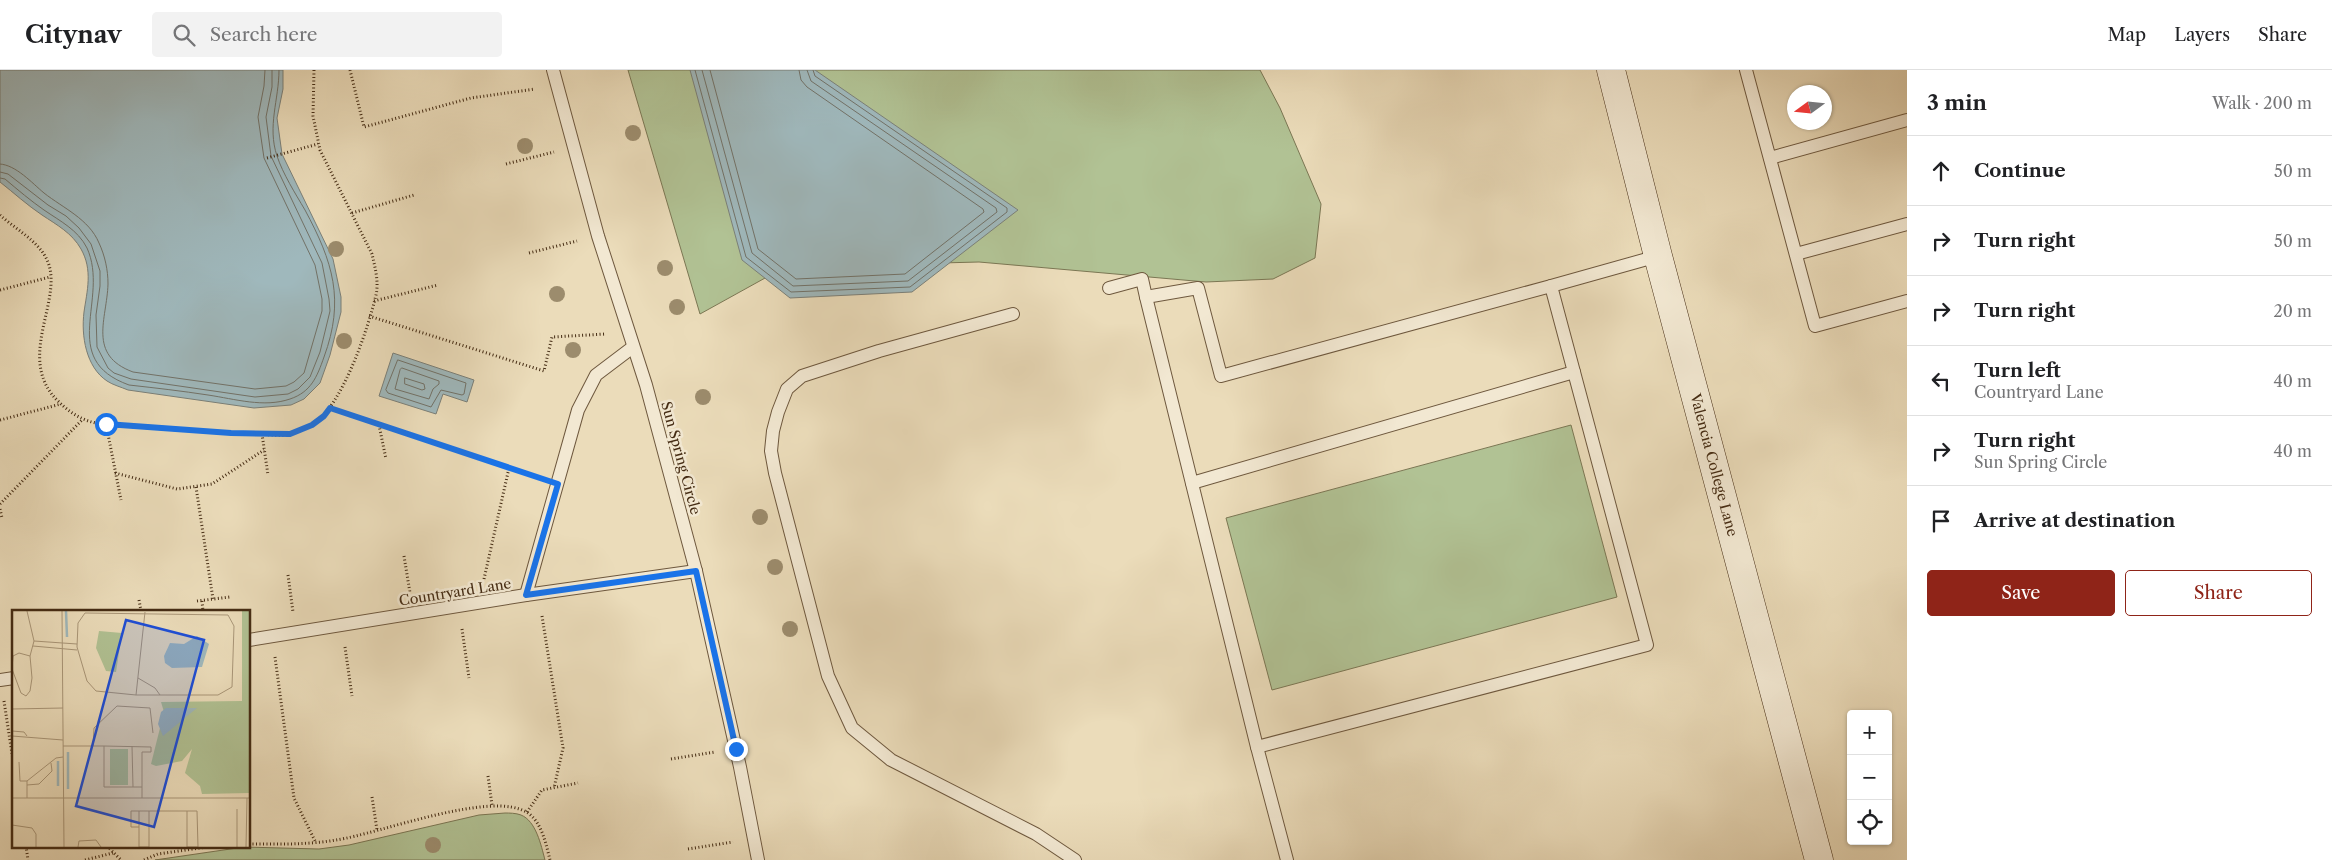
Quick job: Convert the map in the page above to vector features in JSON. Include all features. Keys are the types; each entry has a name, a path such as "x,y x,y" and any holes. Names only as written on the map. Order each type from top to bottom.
{"street":[{"name":"Valencia College Lane","path":"1611,70 1658,256 1819,860"}],"lane":[{"name":"Sun Spring Circle","path":"553,70 572,147 598,236 646,385 696,571 736,749 758,860"},
{"path":"1746,70 1815,326 1907,301"},
{"path":"1770,158 1907,120"},
{"path":"1796,254 1907,224"},
{"path":"1146,297 1198,288 1221,376 1658,256"},
{"path":"1109,288 1142,279 1257,747 1282,859"},
{"path":"1257,747 1647,645 1550,286"},
{"path":"1013,314 880,351 802,376 787,389 773,431 771,451 775,473 828,676 852,728 891,760 1036,834 1075,860"},
{"path":"533,594 558,484 578,410 596,375 633,347"},
{"path":"1192,483 1574,372"},
{"name":"Countryard Lane","path":"250,640 533,594 696,571"}],"path":[{"path":"0,215 36,245 45,256 50,276 50,287 40,342 40,358 49,392 61,404 83,419 106,424 262,434 290,434 312,425 324,416 336,401 349,373 376,294 376,272 372,254 352,212 328,170 318,144 314,116 314,70"},
{"path":"350,70 364,127 472,98 557,86"},
{"path":"267,158 318,144"},
{"path":"506,164 572,147"},
{"path":"352,212 414,195"},
{"path":"529,253 598,236"},
{"path":"0,290 50,276"},
{"path":"374,301 438,285"},
{"path":"369,316 544,371 552,337 628,333"},
{"path":"0,420 61,404"},
{"path":"330,408 558,484"},
{"path":"0,504 83,419"},
{"path":"106,424 121,500"},
{"path":"379,424 386,459"},
{"path":"262,434 268,475"},
{"path":"115,473 178,489 212,484 264,450"},
{"path":"478,603 509,468"},
{"path":"196,486 213,599"},
{"path":"0,509 2,518"},
{"path":"404,556 413,614"},
{"path":"288,575 296,632"},
{"path":"533,594 562,748 554,788"},
{"path":"203,610 200,601 230,597"},
{"path":"139,600 141,610"},
{"path":"459,606 469,678"},
{"path":"342,625 352,696"},
{"path":"272,636 294,798 316,842"},
{"path":"5,680 12,748"},
{"path":"671,759 736,749"},
{"path":"488,776 492,805"},
{"path":"527,812 542,790 578,783"},
{"path":"372,796 377,830"},
{"path":"250,844 337,840 458,810 492,805 527,812 536,821 550,860"},
{"path":"688,849 754,839"},
{"path":"109,848 121,860"},
{"path":"144,860 158,854 200,848"},
{"path":"85,860 113,853"}],"green space":[{"path":"628,70 1260,70 1280,108 1321,204 1315,258 1273,279 1206,282 979,262 785,267 700,314"},
{"path":"1571,425 1617,597 1272,690 1226,518"},
{"path":"515,813 526,818 531,822 537,834 545,860 155,860 237,848 319,849 349,845 479,815"}],"water":[{"path":"0,70 283,70 283,89 277,118 282,154 333,259 341,297 341,312 330,355 320,383 304,399 291,405 254,408 128,390 109,382 100,375 94,368 84,341 83,321 88,288 88,273 85,257 81,249 64,230 0,182"},
{"path":"690,70 815,70 1018,210 912,292 790,298 742,260"},
{"path":"393,353 474,380 467,402 443,394 436,414 379,396"}],"route":[{"path":"106,424 231,433 290,434 312,425 324,416 330,408 558,484 526,595 696,571 736,749"}]}
